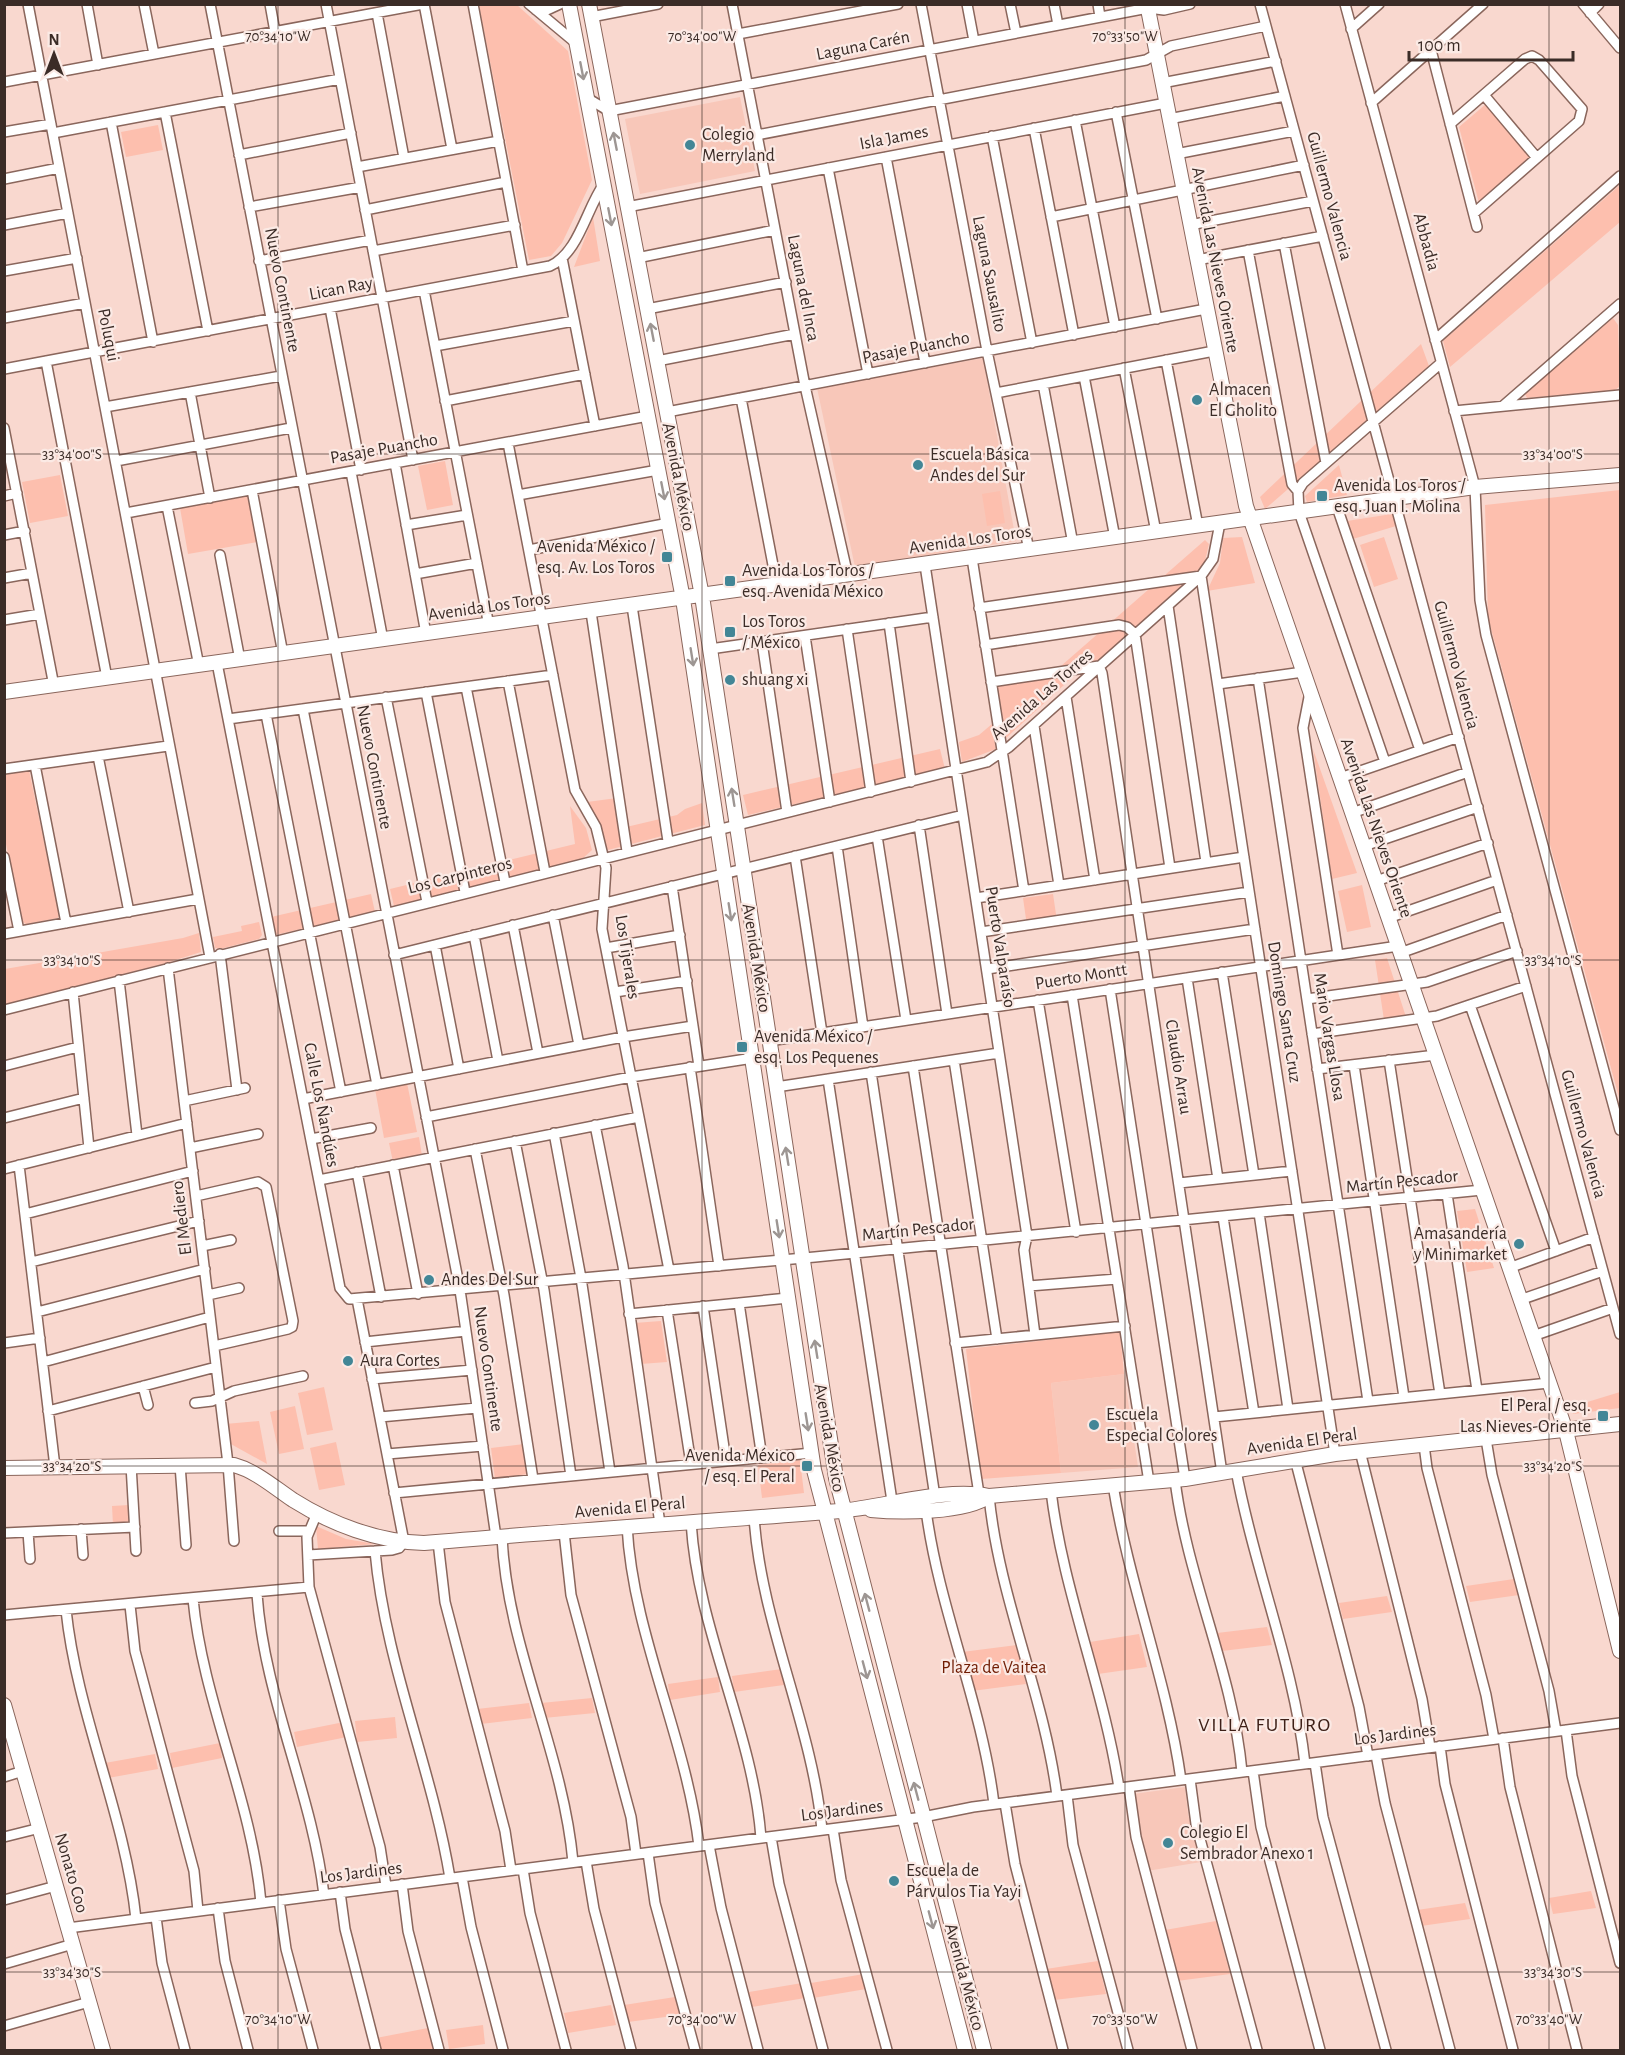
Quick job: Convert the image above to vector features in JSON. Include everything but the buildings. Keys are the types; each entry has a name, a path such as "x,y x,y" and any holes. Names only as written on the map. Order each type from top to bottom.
{"main road":[{"name":"Avenida México","path":"569,4 683,599 812,1453 824,1512 965,2050"},
{"name":"Avenida Las Nieves Oriente","path":"1148,6 1214,351 1250,519 1566,1431 1620,1645"},
{"name":"Avenida México","path":"590,11 702,596 802,1258 843,1510 984,2050"},
{"name":"Avenida Los Toros","path":"4,692 1475,487 1620,475"},
{"name":"Avenida El Peral","path":"859,1509 892,1501 1051,1491 1180,1479 1295,1459 1620,1424"},
{"name":"Avenida El Peral","path":"4,1467 228,1464 247,1470 317,1513 358,1531 404,1542 438,1542 859,1509 892,1512 926,1510 979,1503 984,1495"},
{"name":"Nonato Coo","path":"5,1711 103,2050"}],"street":[{"name":"Poluqui","path":"28,4 198,899 214,956 241,1089 184,1101"},
{"path":"87,4 98,65"},
{"path":"144,4 153,54"},
{"name":"Nuevo Continente","path":"210,4 333,647 460,1290 488,1484 507,1591 566,1814 573,1862"},
{"path":"270,4 276,32"},
{"path":"326,4 413,460"},
{"path":"4,82 424,4 452,149"},
{"path":"473,4 523,271"},
{"path":"533,7 547,10 560,4"},
{"path":"590,11 658,4"},
{"name":"Laguna del Inca","path":"732,4 805,386 848,576"},
{"path":"738,34 898,4"},
{"name":"Laguna Sausalito","path":"921,4 987,351 1029,550"},
{"path":"967,4 974,41"},
{"path":"1010,4 1016,33"},
{"path":"1054,4 1058,25"},
{"path":"1098,4 1100,17"},
{"name":"Laguna Carén","path":"609,111 1148,6 1164,10 1190,4"},
{"name":"Guillermo Valencia","path":"1260,4 1620,1334"},
{"name":"Abbadia","path":"1345,4 1475,487 1483,624 1620,1130"},
{"path":"1351,29 1379,4"},
{"path":"1371,103 1483,4"},
{"path":"1582,4 1620,48"},
{"path":"1590,13 1599,4"},
{"path":"533,7 577,44"},
{"path":"377,13 404,158"},
{"path":"757,135 1146,60 1171,46 1266,26"},
{"path":"1431,50 1477,227"},
{"path":"1450,124 1525,59 1532,56 1539,60 1579,104 1582,112 1579,121 1474,213"},
{"path":"1162,83 1276,61"},
{"path":"4,132 111,122 340,78"},
{"path":"1484,95 1537,158"},
{"path":"1169,119 1285,96"},
{"path":"587,98 609,111"},
{"name":"Isla James","path":"627,207 1166,103"},
{"path":"165,112 208,331"},
{"path":"1116,112 1157,319"},
{"path":"1075,120 1115,327"},
{"path":"111,122 153,342"},
{"path":"1034,128 1074,335"},
{"path":"1176,154 1294,131"},
{"path":"239,155 351,133"},
{"path":"992,136 1032,343"},
{"path":"357,167 499,141"},
{"path":"886,157 925,363"},
{"path":"1052,217 1304,165"},
{"path":"4,178 59,168"},
{"path":"828,168 868,374"},
{"path":"1435,339 1620,176"},
{"path":"365,210 506,182"},
{"path":"595,426 562,258 604,184"},
{"path":"249,207 361,187"},
{"path":"1190,225 1313,201"},
{"path":"4,225 68,213"},
{"path":"373,251 514,225"},
{"path":"637,258 775,230"},
{"path":"1197,260 1323,236"},
{"path":"260,261 371,240"},
{"path":"1284,243 1326,463"},
{"path":"1248,250 1292,484 1298,491"},
{"path":"4,271 77,258"},
{"name":"Lican Ray","path":"4,369 550,266 562,258"},
{"path":"647,309 786,282"},
{"path":"424,290 489,626"},
{"path":"4,318 85,303"},
{"path":"1503,406 1620,306"},
{"path":"330,308 361,470"},
{"name":"Pasaje Puancho","path":"667,412 1206,309"},
{"path":"435,346 574,321"},
{"path":"657,361 795,334"},
{"path":"996,393 1214,351"},
{"path":"1166,360 1198,526"},
{"path":"46,361 107,678"},
{"path":"1386,762 1299,512 1298,491 1303,483 1441,363"},
{"path":"1124,368 1156,532"},
{"path":"446,401 585,374"},
{"path":"105,407 281,376"},
{"path":"1084,376 1115,538"},
{"path":"1043,384 1073,544"},
{"path":"190,392 210,498"},
{"path":"1454,411 1620,394"},
{"path":"741,398 777,586"},
{"name":"Pasaje Puancho","path":"126,513 648,416"},
{"path":"4,428 7,453 17,493 54,686"},
{"path":"116,461 291,428"},
{"name":"Los Tijerales","path":"508,443 575,790 596,827 603,857 607,880 602,922 606,948 669,1270"},
{"path":"395,463 426,634"},
{"path":"518,495 658,470"},
{"path":"351,472 383,640"},
{"path":"252,490 283,654"},
{"path":"4,495 17,493"},
{"path":"167,506 199,666"},
{"path":"1337,507 1420,750"},
{"path":"406,525 467,514"},
{"path":"529,550 669,523"},
{"name":"Avenida Las Torres","path":"718,829 987,762 1002,753 1201,576 1213,559 1220,523"},
{"path":"4,535 24,531"},
{"path":"220,555 240,660"},
{"path":"972,558 1023,891"},
{"path":"415,574 477,563"},
{"name":"Puerto Valparaíso","path":"926,565 1027,1236 1024,1250 1035,1335"},
{"path":"4,578 32,573"},
{"path":"980,608 1201,576"},
{"name":"Domingo Santa Cruz","path":"1201,576 1335,1454"},
{"path":"632,606 668,841"},
{"path":"1168,606 1206,862"},
{"path":"591,612 627,851"},
{"path":"4,620 40,614"},
{"path":"710,649 933,617"},
{"path":"889,624 911,782"},
{"path":"985,645 1119,625 1127,627 1135,634 1170,868"},
{"path":"847,630 871,792"},
{"path":"805,636 830,802"},
{"path":"762,642 787,812"},
{"name":"Calle Los Ñandúes","path":"217,663 341,1292 349,1299 357,1299"},
{"path":"991,682 1099,666"},
{"name":"Claudio Arrau","path":"1099,666 1104,680 1214,1418 1229,1472 1245,1517 1386,2050"},
{"path":"1218,684 1303,672"},
{"path":"228,719 553,675"},
{"name":"Mario Vargas Llosa","path":"1258,678 1368,1401"},
{"path":"508,681 545,872"},
{"path":"466,687 505,882"},
{"path":"426,692 465,892"},
{"path":"1310,692 1304,728 1338,955"},
{"path":"1066,697 1095,880"},
{"path":"386,698 427,902"},
{"path":"303,709 377,1085"},
{"path":"267,714 341,1092"},
{"path":"1034,726 1059,885"},
{"path":"1340,778 1459,737"},
{"path":"4,769 168,746"},
{"path":"98,756 129,912"},
{"path":"35,765 66,923"},
{"path":"1352,813 1468,772"},
{"path":"1364,846 1478,807"},
{"path":"394,955 963,814"},
{"path":"919,825 947,1014"},
{"name":"Los Carpinteros","path":"4,1010 718,829"},
{"path":"877,836 906,1020"},
{"path":"1376,881 1488,843"},
{"path":"837,846 863,1027"},
{"path":"795,856 822,1033"},
{"path":"4,857 19,931"},
{"path":"976,898 1244,857"},
{"path":"1388,918 1497,880"},
{"path":"672,886 693,1026 694,1066 719,1266"},
{"path":"981,932 1250,892"},
{"path":"4,934 198,899"},
{"path":"553,915 579,1045"},
{"name":"Puerto Montt","path":"769,1041 1301,960 1399,949 1507,915"},
{"path":"513,925 538,1053"},
{"path":"987,969 1255,928"},
{"path":"474,935 498,1061"},
{"path":"606,948 680,935"},
{"path":"435,945 459,1069"},
{"path":"1307,999 1427,982 1517,951"},
{"name":"El Mediero","path":"168,968 228,1464 234,1542"},
{"path":"1222,972 1254,1175"},
{"path":"1186,978 1218,1179"},
{"path":"119,981 137,1135"},
{"path":"615,992 687,981"},
{"path":"1312,1034 1423,1019 1526,986"},
{"path":"1110,989 1146,1225 1187,1541 1320,2050"},
{"path":"73,992 89,1148"},
{"path":"1072,995 1149,1482"},
{"path":"1038,1000 1076,1232"},
{"path":"1470,1005 1556,1251"},
{"path":"303,1099 579,1045 693,1026"},
{"path":"4,1066 78,1047"},
{"path":"776,1087 999,1053"},
{"path":"1317,1069 1436,1055"},
{"path":"426,1118 631,1077 753,1058"},
{"path":"954,1060 997,1339"},
{"path":"1389,1060 1440,1394"},
{"path":"1354,1065 1404,1397"},
{"path":"912,1066 955,1343 984,1495 997,1555 1049,1752 1057,1796"},
{"path":"871,1072 935,1497"},
{"path":"828,1079 892,1501"},
{"path":"4,1118 84,1098"},
{"path":"319,1180 639,1117"},
{"path":"4,1169 187,1123"},
{"path":"595,1125 623,1275 660,1524"},
{"path":"311,1139 371,1128"},
{"path":"190,1148 258,1134"},
{"path":"554,1134 582,1278 610,1472"},
{"path":"514,1141 542,1282 571,1476"},
{"path":"475,1149 501,1286 533,1479"},
{"path":"20,1165 55,1467"},
{"path":"393,1165 418,1294"},
{"path":"25,1214 193,1171"},
{"path":"1179,1183 1292,1171"},
{"path":"357,1172 381,1297"},
{"path":"196,1196 263,1183 267,1189 292,1327 214,1346"},
{"name":"Martín Pescador","path":"357,1299 1076,1232 1482,1190"},
{"path":"1447,1194 1477,1390"},
{"path":"1259,1213 1288,1409"},
{"path":"1223,1217 1254,1413"},
{"path":"31,1262 199,1221"},
{"path":"1509,1268 1594,1237"},
{"path":"202,1246 231,1240"},
{"path":"37,1312 205,1269"},
{"path":"1520,1300 1603,1271"},
{"path":"1029,1287 1118,1279"},
{"path":"208,1295 239,1288"},
{"path":"629,1314 788,1298"},
{"path":"357,1299 404,1542"},
{"path":"739,1303 762,1458"},
{"path":"703,1306 726,1461"},
{"path":"1533,1336 1613,1308"},
{"path":"667,1310 691,1464"},
{"path":"43,1362 210,1317"},
{"path":"955,1343 1125,1326"},
{"path":"365,1342 466,1331"},
{"path":"4,1343 40,1338"},
{"path":"48,1411 216,1367"},
{"path":"372,1379 472,1370"},
{"path":"195,1402 303,1376"},
{"path":"1214,1418 1549,1383"},
{"path":"143,1386 148,1405"},
{"path":"380,1418 477,1408"},
{"path":"1486,1439 1492,1475 1561,1730 1620,1964"},
{"path":"1424,1445 1427,1468 1499,1738 1577,2050"},
{"path":"387,1454 483,1446"},
{"path":"1360,1451 1513,2050"},
{"path":"394,1493 812,1453"},
{"path":"1295,1459 1450,2050"},
{"path":"131,1465 136,1551"},
{"path":"180,1465 186,1545"},
{"path":"1113,1485 1120,1524 1173,1737 1257,2050"},
{"path":"1051,1491 1060,1544 1192,2050"},
{"path":"926,1510 934,1560 986,1753 994,1804"},
{"path":"317,1513 308,1531 309,1587 349,1730 386,1882"},
{"path":"754,1517 760,1570 815,1779 822,1830"},
{"path":"691,1521 698,1580 823,2050"},
{"path":"627,1526 632,1578 692,1800 699,1846"},
{"path":"4,1533 135,1527"},
{"path":"81,1529 83,1555"},
{"path":"279,1531 308,1531"},
{"path":"28,1532 30,1559"},
{"path":"564,1532 569,1585 631,1817 636,1854"},
{"name":"Avenida El Peral","path":"308,1555 396,1549 404,1542"},
{"path":"438,1542 445,1602 505,1831 511,1870"},
{"path":"375,1551 381,1605 442,1836 450,1878"},
{"path":"4,1615 257,1594 309,1587"},
{"path":"257,1594 264,1650 316,1847 324,1895"},
{"path":"194,1599 199,1645 255,1857 261,1903"},
{"path":"130,1605 135,1651 194,1871 198,1911"},
{"path":"66,1610 71,1653 131,1881 136,1919"},
{"name":"Los Jardines","path":"68,1928 324,1895 386,1882 402,1884 710,1845 923,1817 994,1804 1620,1722"},
{"path":"4,1777 23,1771"},
{"path":"1067,1795 1073,1845 1128,2050"},
{"path":"1005,1803 1011,1848 1064,2050"},
{"path":"4,1838 40,1828"},
{"path":"833,1828 841,1880 887,2050"},
{"path":"710,1845 718,1894 758,2050"},
{"path":"648,1853 653,1891 695,2050"},
{"path":"586,1861 594,1909 631,2050"},
{"path":"523,1869 530,1913 566,2050"},
{"path":"462,1877 468,1914 503,2050"},
{"path":"402,1884 408,1931 439,2050"},
{"path":"4,1900 56,1886"},
{"path":"340,1892 345,1929 376,2050"},
{"path":"279,1900 286,1950 313,2050"},
{"path":"218,1908 225,1961 248,2050"},
{"path":"156,1917 162,1963 185,2050"},
{"path":"4,1964 73,1944"},
{"path":"4,2026 89,2002"}],"shaded area":[{"name":"Colegio Merryland","path":"740,97 755,171 640,194 625,119"},
{"name":"Escuela Básica Andes del Sur","path":"983,358 1016,541 855,567 817,388"},
{"name":"Escuela Especial Colores","path":"1124,1374 1138,1467 1061,1473 1051,1383"},
{"name":"Colegio El Sembrador Anexo 1","path":"1185,1787 1188,1814 1201,1862 1147,1871 1135,1824 1133,1794"}],"green space":[{"path":"479,5 517,5 568,51 592,180 562,243 551,256 529,260"},
{"path":"1486,104 1531,156 1479,203 1459,127"},
{"path":"158,125 163,150 126,157 121,132"},
{"path":"1620,185 1620,222 1450,367 1443,341"},
{"path":"593,217 600,261 574,267"},
{"path":"1613,318 1618,325 1620,386 1615,390 1527,398 1525,394"},
{"path":"1421,344 1429,366 1265,509 1260,497"},
{"path":"445,461 453,505 427,510 418,466"},
{"path":"1339,465 1347,495 1307,502 1305,496"},
{"path":"60,475 68,516 30,523 22,482"},
{"path":"1620,490 1620,1101 1488,618 1485,505"},
{"path":"1000,491 1005,523 987,526 982,494"},
{"path":"248,496 257,542 188,554 180,508"},
{"path":"1392,514 1396,526 1353,539 1347,521"},
{"path":"1242,537 1255,583 1207,591 1220,563 1223,538"},
{"path":"1384,537 1398,579 1374,587 1360,545"},
{"path":"1205,540 1209,544 1204,565 1097,662 1061,666"},
{"path":"1076,674 1005,739 1002,737 995,689 997,686"},
{"path":"992,724 996,749 962,762 959,742 979,735"},
{"path":"940,749 945,769 748,815 743,795"},
{"path":"1313,749 1357,873 1332,879"},
{"path":"29,770 59,914 58,918 26,924 21,921 5,839 4,774"},
{"path":"617,798 622,828 677,815 685,809 702,803 705,825 608,850 587,802"},
{"path":"570,806 586,828 592,850 582,859 394,906 390,889 575,844"},
{"path":"1362,885 1371,927 1347,932 1338,891"},
{"path":"371,894 375,912 275,935 271,917"},
{"path":"1053,894 1057,921 1027,926 1023,898"},
{"path":"259,922 262,935 259,939 220,949 215,948 213,937 242,931 241,926"},
{"path":"199,933 201,952 5,1005 5,969 183,938"},
{"path":"1387,958 1406,1017 1384,1020 1375,960"},
{"path":"407,1083 417,1132 384,1138 375,1089"},
{"path":"419,1137 422,1156 393,1162 389,1143"},
{"path":"1475,1209 1494,1268 1467,1272 1457,1211"},
{"path":"661,1321 667,1362 641,1364 634,1323"},
{"path":"1120,1332 1124,1374 1051,1383 1061,1473 981,1479 966,1349"},
{"path":"324,1387 333,1430 307,1435 298,1393"},
{"path":"1620,1392 1620,1408 1573,1414 1571,1407"},
{"path":"295,1406 304,1449 279,1454 270,1412"},
{"path":"259,1421 267,1464 229,1443 225,1424"},
{"path":"336,1442 345,1485 319,1490 310,1448"},
{"path":"524,1444 528,1474 495,1479 491,1448"},
{"path":"800,1460 804,1493 762,1498 758,1465"},
{"path":"129,1505 130,1525 113,1525 112,1506"},
{"path":"316,1526 346,1539 375,1544 318,1549"},
{"path":"1514,1579 1519,1595 1470,1602 1466,1586"},
{"path":"1387,1596 1392,1612 1343,1619 1339,1603"},
{"path":"1267,1627 1272,1645 1222,1651 1217,1633"},
{"path":"1139,1634 1147,1667 1098,1674 1090,1642"},
{"name":"Plaza de Vaitea","path":"1017,1645 1026,1684 972,1691 962,1652"},
{"path":"782,1669 784,1685 734,1692 732,1676"},
{"path":"718,1677 720,1692 670,1700 668,1684"},
{"path":"592,1698 595,1713 544,1718 541,1703"},
{"path":"529,1703 532,1718 481,1724 477,1709"},
{"path":"395,1717 397,1738 357,1742 355,1721"},
{"path":"344,1722 347,1737 297,1747 294,1732"},
{"path":"220,1743 222,1758 172,1768 170,1753"},
{"path":"155,1754 158,1769 108,1778 105,1763"},
{"path":"1591,1891 1596,1908 1553,1914 1549,1898"},
{"path":"1465,1903 1470,1919 1421,1926 1417,1910"},
{"path":"1216,1921 1230,1974 1177,1981 1165,1930"},
{"path":"1098,1961 1106,1994 1054,2000 1046,1969"},
{"path":"864,1974 866,1989 813,1998 811,1983"},
{"path":"802,1983 805,1998 752,2007 749,1992"},
{"path":"675,1997 680,2015 628,2022 624,2005"},
{"path":"611,2005 616,2025 568,2033 564,2013"},
{"path":"483,2025 485,2044 449,2049 446,2030"},
{"path":"428,2028 433,2050 379,2050 376,2038"}],"place":[{"name":"Colegio Merryland","path":"690,145"},
{"name":"Almacen El Gholito","path":"1197,400"},
{"name":"Escuela Básica Andes del Sur","path":"918,465"},
{"name":"Avenida Los Toros / esq. Juan I. Molina","path":"1322,496"},
{"name":"Avenida México / esq. Av. Los Toros","path":"667,557"},
{"name":"Avenida Los Toros / esq. Avenida México","path":"730,581"},
{"name":"Los Toros / México","path":"730,632"},
{"name":"shuang xi","path":"730,680"},
{"name":"Avenida México / esq. Los Pequenes","path":"742,1047"},
{"name":"Amasandería y Minimarket","path":"1519,1244"},
{"name":"Andes Del Sur","path":"429,1280"},
{"name":"Aura Cortes","path":"348,1361"},
{"name":"El Peral / esq. Las Nieves-Oriente","path":"1603,1416"},
{"name":"Escuela Especial Colores","path":"1094,1425"},
{"name":"Avenida México / esq. El Peral","path":"807,1466"},
{"name":"Colegio El Sembrador Anexo 1","path":"1168,1843"},
{"name":"Escuela de Párvulos Tia Yayi","path":"894,1881"}],"district":[{"name":"VILLA FUTURO","path":"1265,1725"}]}
